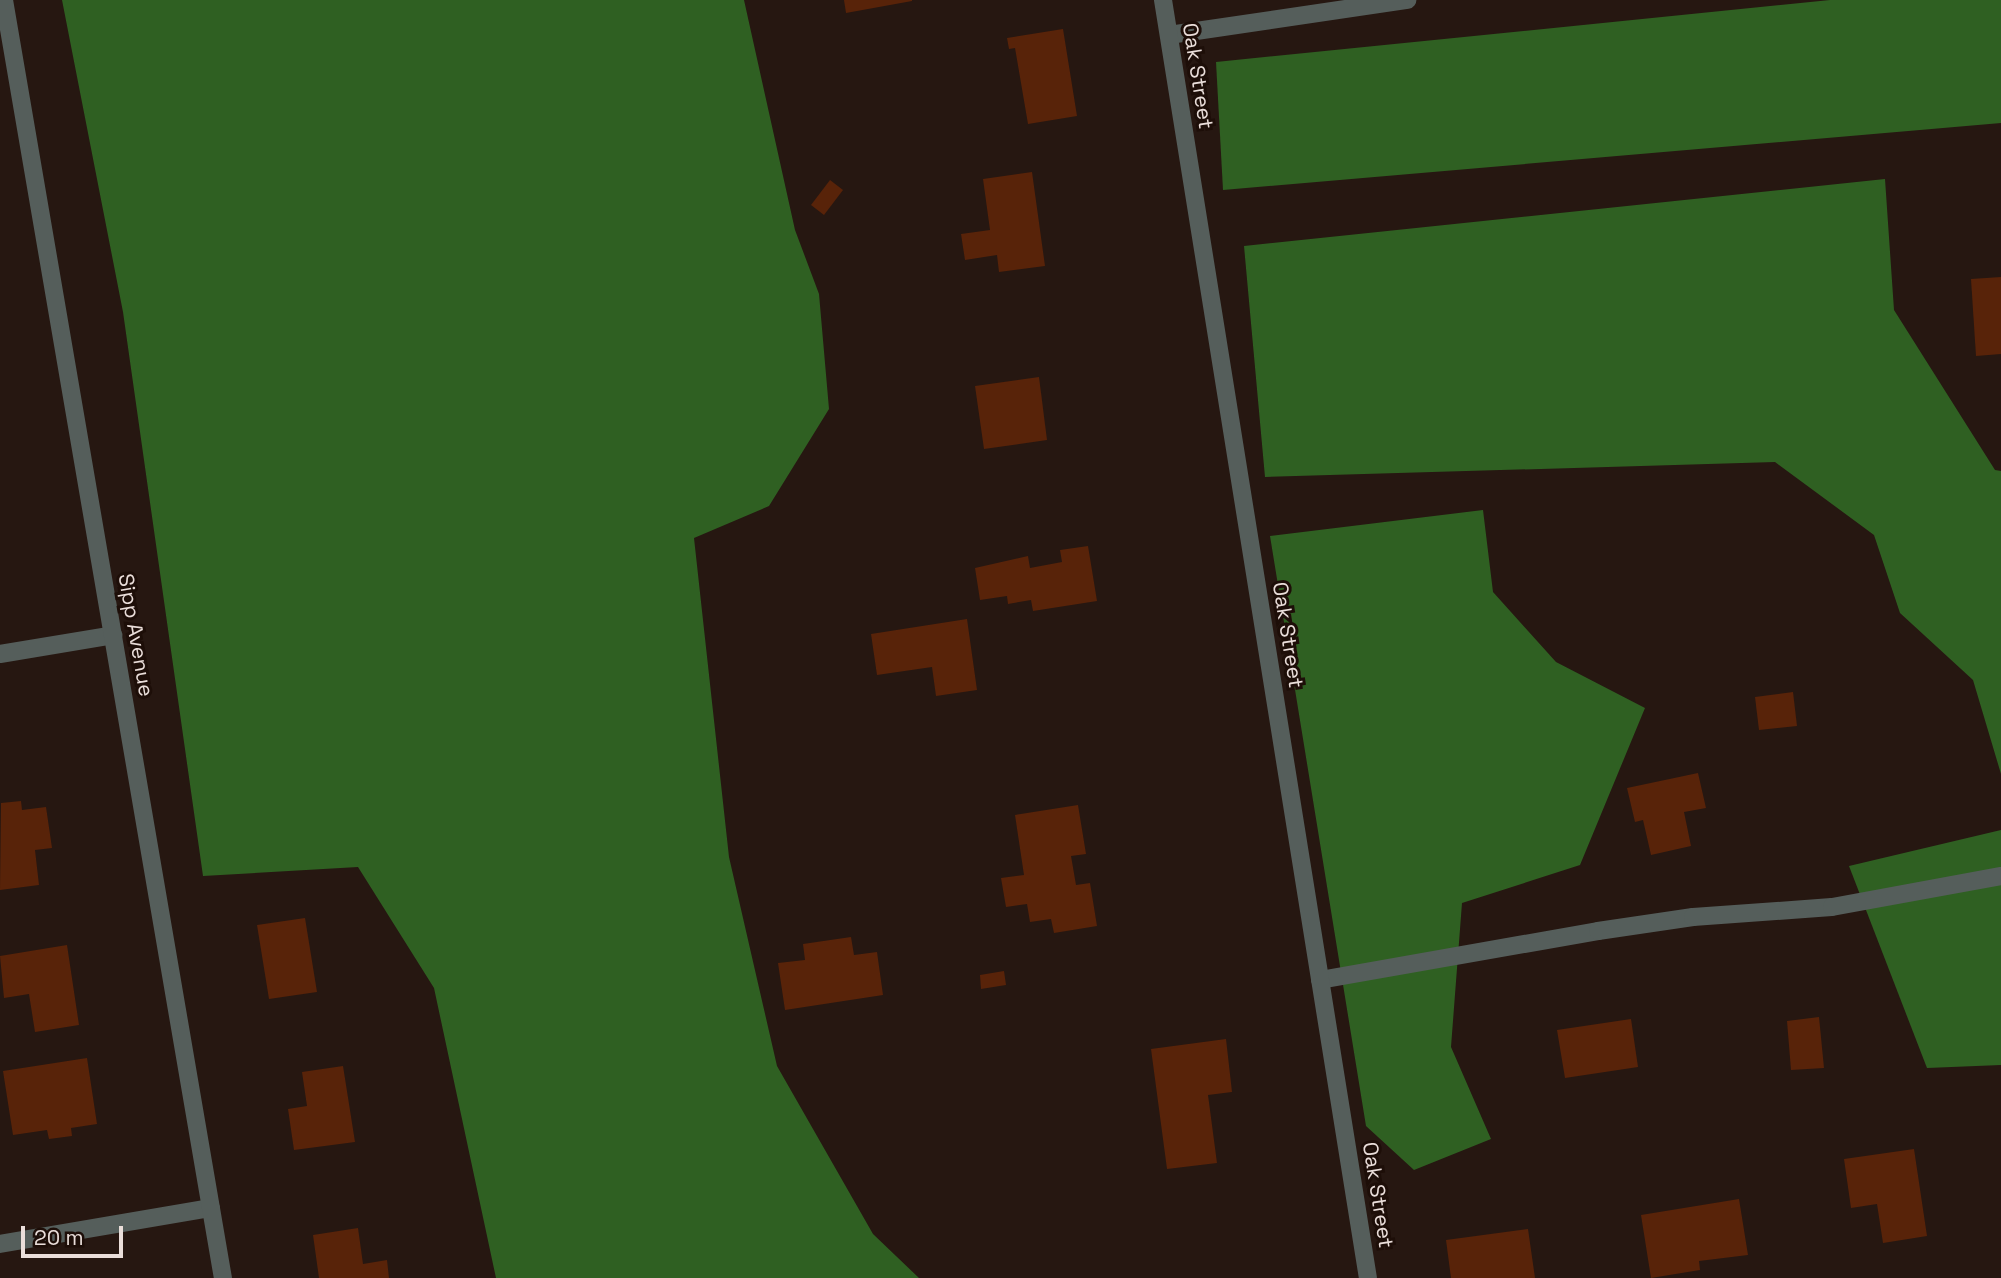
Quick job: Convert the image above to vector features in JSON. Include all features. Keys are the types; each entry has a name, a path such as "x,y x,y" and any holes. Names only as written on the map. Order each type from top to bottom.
{"street":[{"name":"Sipp Avenue","path":"4,0 223,1278"},
{"name":"Oak Street","path":"1163,0 1368,1278"},
{"path":"1169,35 1407,0"},
{"path":"0,654 113,635"},
{"path":"1321,980 1598,931 1693,917 1832,907 2001,876"},
{"path":"0,1244 211,1208"}],"green space":[{"path":"62,0 744,0 795,230 819,294 829,409 769,506 694,538 729,857 777,1066 873,1234 919,1278 496,1278 434,988 358,867 203,876 123,312"},
{"path":"1830,0 2001,0 2001,123 1223,190 1216,62"},
{"path":"1885,179 1894,310 1995,470 2001,471 2001,774 1973,680 1900,613 1874,535 1775,462 1265,477 1244,246"},
{"path":"1483,510 1493,592 1556,662 1645,708 1580,865 1462,903 1451,1047 1491,1139 1414,1170 1366,1126 1270,536"},
{"path":"2001,830 2001,1065 1927,1068 1849,866"}],"building":[{"path":"844,0 912,0 912,1 846,13"},
{"path":"1063,29 1077,116 1028,124 1015,48 1009,49 1007,38"},
{"path":"1032,172 1045,266 999,272 997,255 965,260 961,234 990,230 983,179"},
{"path":"830,180 843,190 824,215 811,205"},
{"path":"2001,277 2001,354 1976,356 1971,279"},
{"path":"1039,377 1047,440 984,449 975,386"},
{"path":"1088,546 1097,601 1033,611 1031,600 1008,604 1007,596 980,600 975,568 1028,556 1030,568 1062,562 1060,550"},
{"path":"967,619 977,690 936,696 932,667 877,675 871,634"},
{"path":"1793,692 1797,726 1759,730 1755,697"},
{"path":"1698,773 1706,808 1684,812 1691,846 1651,855 1643,820 1635,822 1627,788"},
{"path":"21,801 22,810 46,807 52,848 35,850 39,885 0,890 1,803"},
{"path":"1078,805 1086,854 1071,856 1076,885 1090,883 1097,926 1054,933 1051,919 1030,922 1027,904 1006,907 1001,878 1024,875 1015,815"},
{"path":"305,918 317,992 269,999 257,925"},
{"path":"851,937 854,955 877,952 883,995 785,1010 778,963 805,960 803,944"},
{"path":"67,945 79,1025 35,1032 29,994 4,998 0,956"},
{"path":"1004,971 1006,985 981,989 980,975"},
{"path":"1819,1017 1824,1068 1791,1070 1787,1021"},
{"path":"1631,1019 1638,1067 1565,1078 1557,1030"},
{"path":"1226,1039 1232,1092 1208,1095 1217,1163 1167,1169 1151,1049"},
{"path":"87,1058 97,1124 71,1128 72,1136 49,1139 47,1130 13,1135 3,1071"},
{"path":"343,1066 355,1142 294,1150 288,1109 307,1106 302,1072"},
{"path":"1914,1149 1927,1236 1883,1243 1877,1204 1851,1208 1844,1159"},
{"path":"1739,1199 1748,1255 1699,1261 1700,1270 1651,1278 1641,1215"},
{"path":"358,1228 363,1264 387,1260 389,1278 319,1278 313,1235"},
{"path":"1528,1229 1535,1278 1451,1278 1446,1240"}]}
